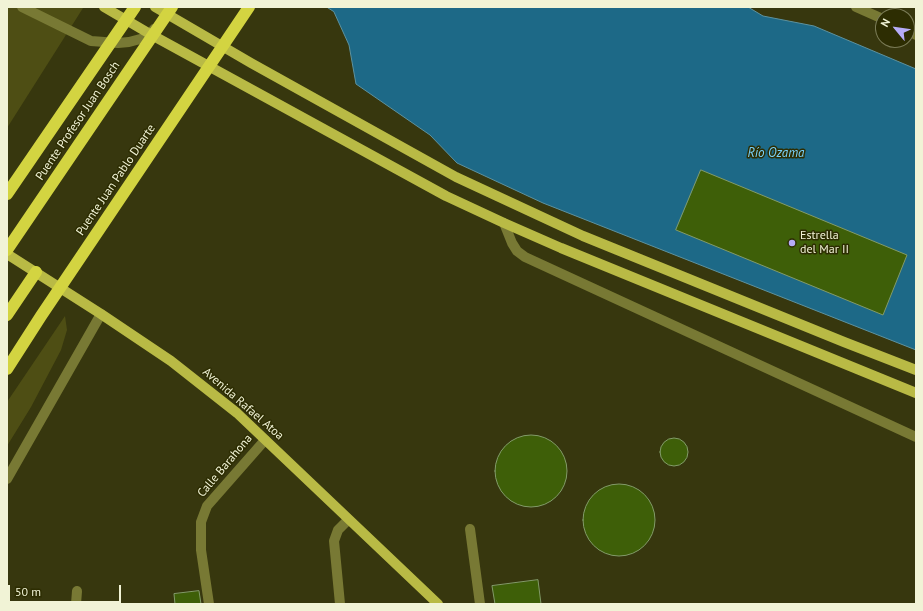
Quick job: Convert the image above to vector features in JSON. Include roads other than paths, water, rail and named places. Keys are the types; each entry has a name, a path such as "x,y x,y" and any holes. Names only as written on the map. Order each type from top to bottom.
{"highway":[{"name":"Puente Profesor Juan Bosch","path":"7,194 135,7"},
{"name":"Puente Juan Pablo Duarte","path":"7,369 249,7"},
{"name":"Puente Profesor Juan Bosch","path":"7,250 168,10"},
{"path":"7,315 36,272"}],"main road":[{"path":"104,7 150,34 446,196 562,248 916,393"},
{"path":"155,7 168,10 257,66 456,177 583,236 916,370"},
{"name":"Avenida Rafael Atoa","path":"7,254 171,360 237,413 438,604"}],"street":[{"path":"22,7 91,41 118,43 139,40 150,34 168,10"},
{"path":"123,18 130,7"},
{"path":"856,7 875,15"},
{"path":"504,222 512,243 517,251 525,257 916,437"},
{"path":"7,479 101,314"},
{"name":"Calle Barahona","path":"209,604 201,550 201,522 207,506 265,440"},
{"path":"340,604 334,541 338,530 348,520"},
{"path":"470,529 480,604"},
{"path":"76,604 77,591"}],"water":[{"name":"Río Ozama","path":"327,7 748,7 763,16 814,26 916,69 916,350 543,203 457,163 430,135 356,84 349,45 334,12"}],"place":[{"name":"Estrella del Mar II","path":"792,243"}]}
